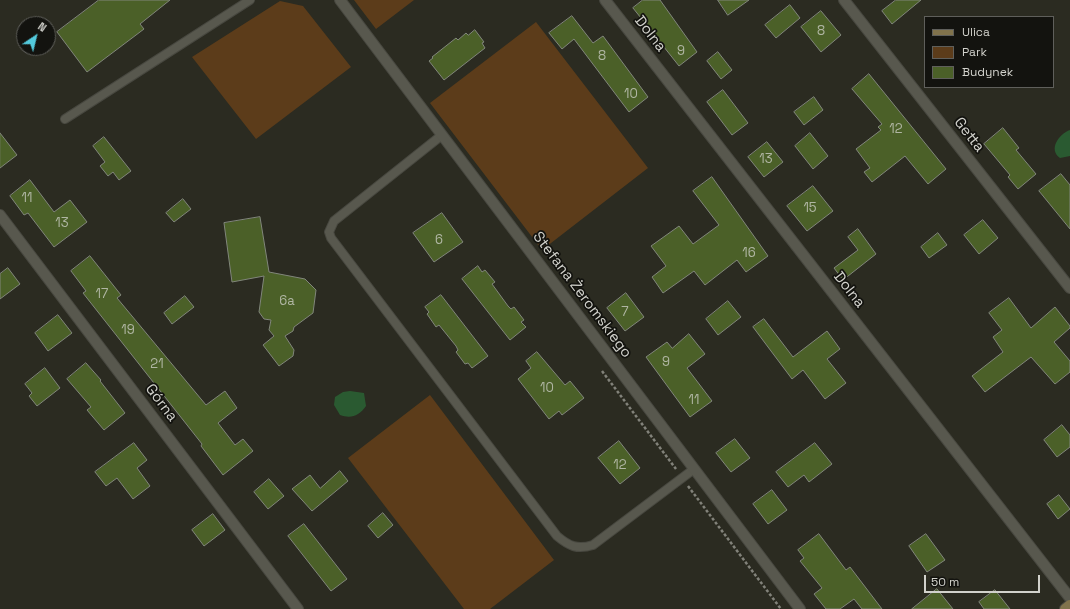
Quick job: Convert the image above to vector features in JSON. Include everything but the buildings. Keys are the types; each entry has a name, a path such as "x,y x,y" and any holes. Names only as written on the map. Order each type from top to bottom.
{"street":[{"name":"Stefana Żeromskiego","path":"340,0 800,609"},
{"name":"Dolna","path":"605,0 1070,598"},
{"name":"Getta","path":"844,0 1070,288"},
{"name":"Górna","path":"0,215 298,609"},
{"path":"1065,609 1070,605"}],"lane":[{"path":"65,119 250,0"},
{"path":"442,135 334,221 329,232 336,244 553,529 565,542 574,548 583,548 593,545 694,469"}],"green space":[{"path":"354,0 414,0 376,29"},
{"path":"280,1 303,6 351,67 256,139 192,57"},
{"path":"536,22 648,168 542,250 430,103"},
{"path":"430,395 554,560 490,609 464,609 348,458"}],"shaded area":[{"path":"1070,130 1070,156 1060,158 1055,150 1056,142 1062,135"},
{"path":"350,391 364,393 366,406 358,414 348,417 340,415 334,405 335,397 343,392"}]}
